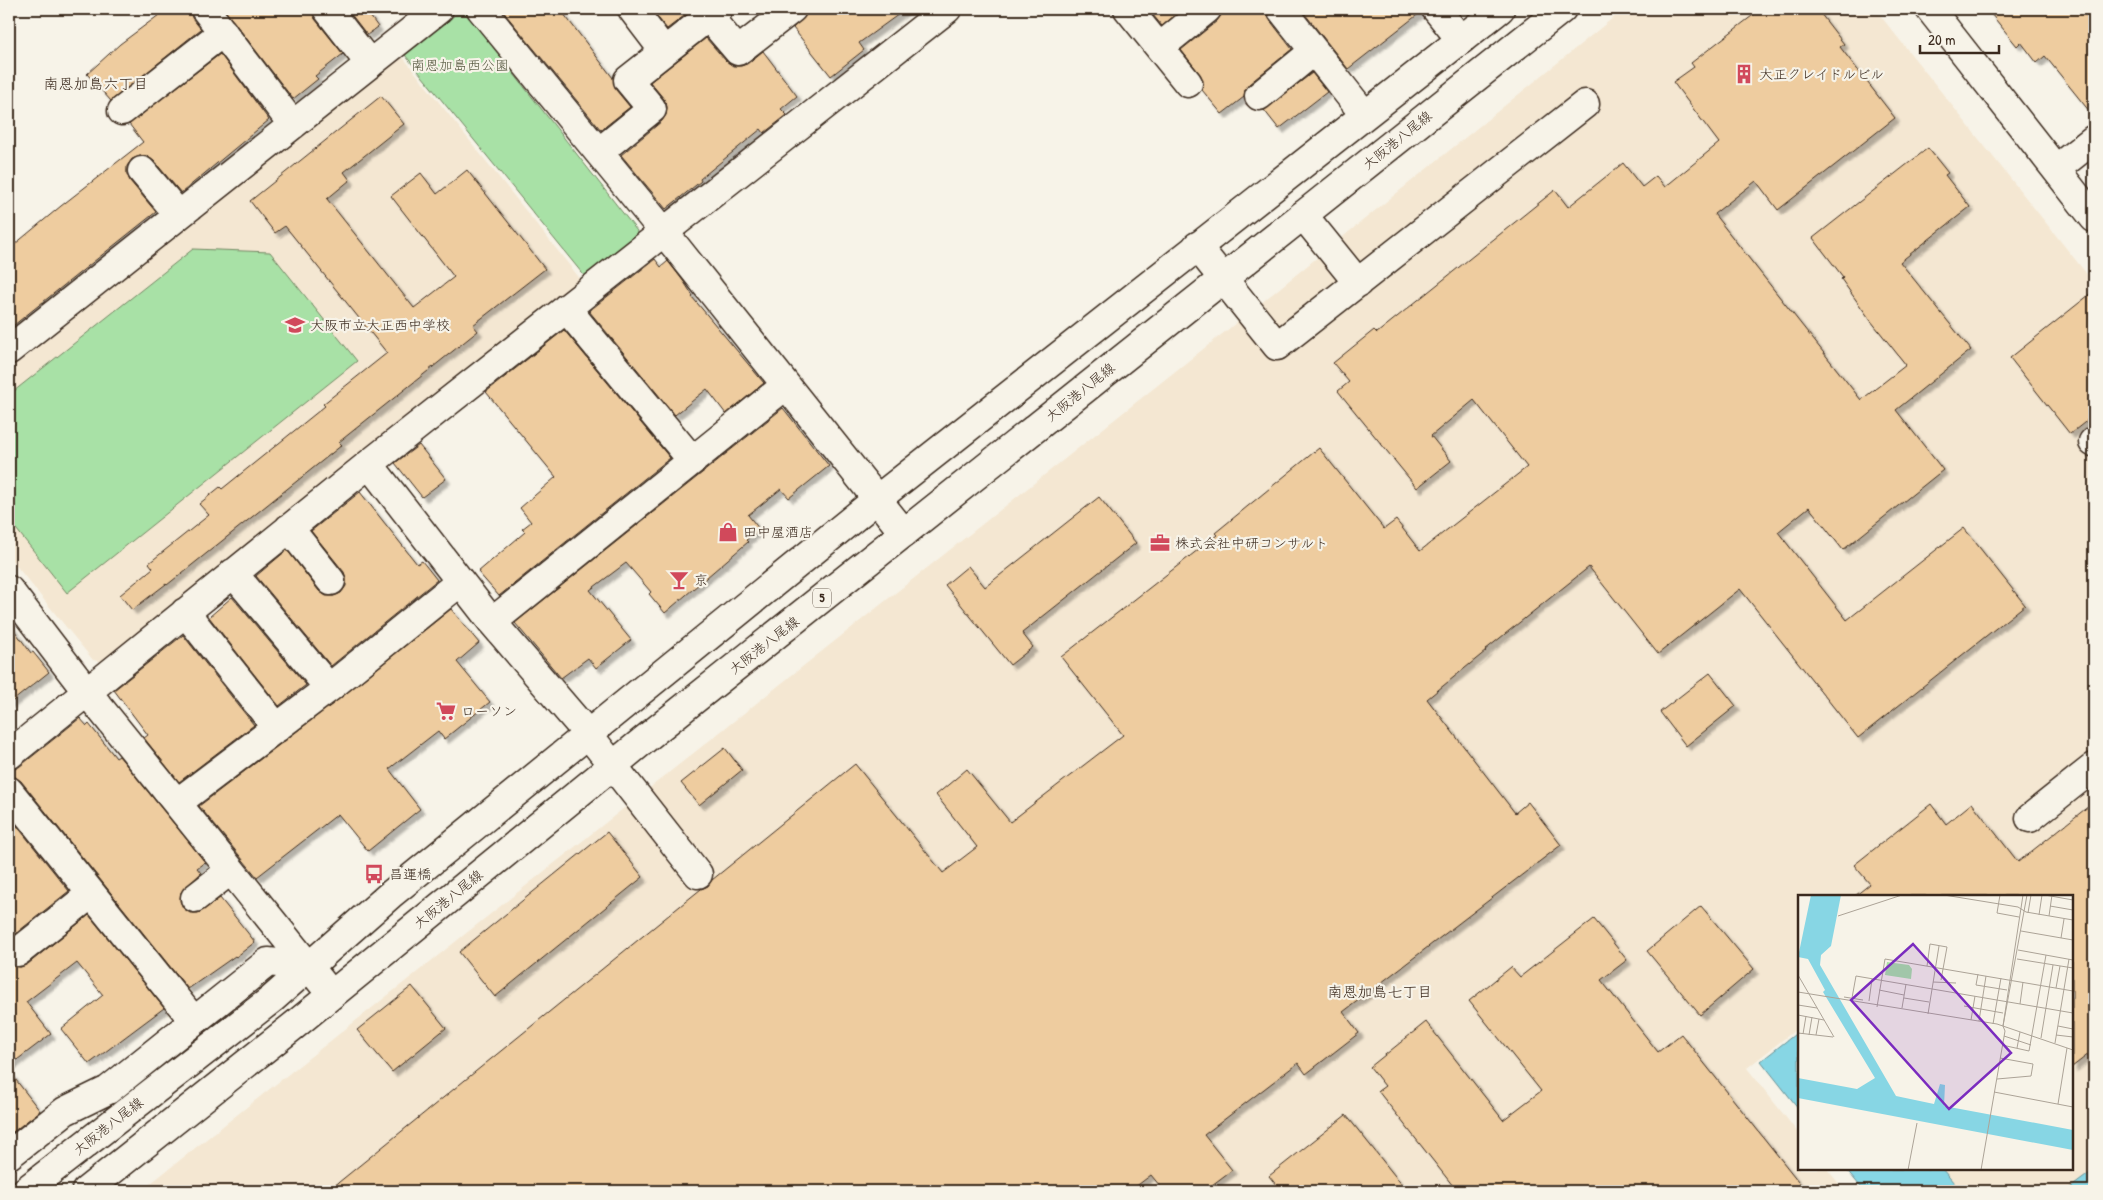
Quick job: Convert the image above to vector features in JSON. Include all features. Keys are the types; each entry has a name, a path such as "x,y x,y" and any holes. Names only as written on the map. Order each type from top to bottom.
{"street":[{"path":"204,9 293,125"},
{"path":"327,9 370,64"},
{"path":"9,350 439,9"},
{"path":"482,9 664,232 904,533"},
{"path":"632,9 664,51"},
{"path":"599,152 652,109 628,80 713,13 738,51 792,9"},
{"path":"9,755 233,572 947,9"},
{"path":"1128,9 1188,83"},
{"path":"1160,47 1208,9"},
{"path":"1281,9 1364,114"},
{"path":"1436,9 1461,40"},
{"name":"大阪港八尾線","path":"25,1191 272,998 390,895 876,500 1364,114 1500,9"},
{"name":"大阪港八尾線","path":"86,1191 612,765 1562,9"},
{"path":"1942,13 2094,218"},
{"path":"122,110 223,32"},
{"path":"1259,96 1314,51"},
{"path":"1197,246 1277,346 1585,104"},
{"path":"2056,169 2094,139"},
{"path":"142,170 179,215"},
{"path":"1303,215 1358,283"},
{"path":"566,308 692,460"},
{"path":"492,622 785,386"},
{"path":"369,464 492,622 588,734 698,874"},
{"path":"289,528 331,581"},
{"path":"233,572 328,688"},
{"path":"177,803 277,728 460,582"},
{"path":"9,590 87,692 331,994"},
{"path":"185,612 277,728"},
{"path":"2030,818 2094,767"},
{"path":"9,791 194,1021"},
{"path":"195,898 231,870"},
{"path":"18,952 91,894"},
{"path":"9,1155 65,1111 108,1090 268,962 308,966"}],"shaded area":[{"path":"1624,9 1875,9 2094,283 2094,1170 2066,1191 1961,1191 1943,1170 2073,1170 2073,895 1798,895 1798,1028 1747,1068 1798,1133 1798,1170 1828,1170 1845,1191 141,1191 1250,312"},
{"name":"大阪市立大正西中学校","path":"402,56 582,281 103,662 93,660 9,557 9,370"}],"green space":[{"name":"南恩加島西公園","path":"467,14 637,231 635,240 586,278 405,55 455,15"},
{"path":"193,249 270,252 357,361 67,593 9,520 9,395"}],"water":[{"path":"1798,1032 1798,1108 1761,1061"},
{"path":"1847,1170 1943,1170 1961,1191 1864,1191"},
{"path":"2094,1170 2094,1191 2066,1191"}],"building":[{"path":"167,9 190,9 192,18 201,29 111,101 87,74 120,44"},
{"path":"224,9 312,9 315,19 343,54 315,76 318,79 293,99"},
{"path":"347,9 365,9 378,27 367,35"},
{"path":"501,9 560,9 613,78 616,90 630,107 601,130"},
{"path":"651,9 693,9 667,29"},
{"path":"807,9 906,9 859,43 864,50 831,76 793,28 806,15"},
{"path":"1148,9 1182,9 1162,26"},
{"path":"1222,9 1266,9 1269,19 1292,49 1249,84 1245,90 1244,97 1222,114 1202,90 1203,81 1200,74 1181,50 1217,21"},
{"path":"1301,9 1421,9 1421,12 1348,69"},
{"path":"1761,9 1817,9 1844,44 1840,47 1895,118 1778,210 1756,181 1714,214 1861,400 1906,365 1871,321 1841,279 1843,277 1813,238 1928,148 1948,173 1945,175 1970,207 1900,262 1971,350 1896,410 1943,470 1843,550 1809,507 1778,532 1847,620 1964,528 2025,605 1858,738 1740,589 1658,654 1589,567 1427,699 1515,813 1528,802 1561,845 1343,1012 1359,1033 1306,1074 1298,1063 1204,1135 1232,1170 1204,1191 1164,1191 1151,1175 1130,1191 328,1191 701,889 708,886 712,880 855,764 943,873 977,847 936,795 967,769 1010,822 1123,735 1061,657 1217,535 1215,533 1319,448 1384,529 1396,520 1420,551 1527,467 1474,400 1431,436 1451,461 1417,488 1338,391 1349,382 1333,363 1374,330 1377,333 1555,190 1568,207 1623,163 1642,187 1656,176 1665,187 1719,143 1673,82 1694,67 1691,63"},
{"path":"1987,9 2094,9 2094,117 2045,56 2037,63 2021,42 2017,46"},
{"path":"706,38 726,61 733,66 747,64 763,51 797,96 781,109 787,115 764,133 761,129 666,209 621,155 662,121 666,115 667,107 664,99 650,82"},
{"path":"220,54 269,120 181,193 154,161 147,156 132,159 127,166 127,174 130,181 156,212 9,329 9,249 143,142 129,124"},
{"path":"1312,73 1327,92 1279,129 1264,110"},
{"path":"381,96 404,124 344,172 350,180 327,199 414,308 454,277 391,196 421,173 437,194 467,170 545,269 473,325 478,331 339,442 342,445 167,585 132,610 120,595 153,568 149,563 209,515 199,504 220,487 222,489 387,353 285,226 275,233 250,201"},
{"path":"655,259 661,267 668,261 684,282 692,297 764,383 726,414 707,389 675,415 589,311"},
{"path":"2094,291 2094,415 2070,434 2010,358"},
{"path":"564,330 670,458 499,596 478,572 525,532 522,529 531,522 520,508 556,477 486,392"},
{"path":"783,408 829,466 789,498 781,489 748,515 760,530 746,540 748,542 665,613 649,594 651,592 626,563 590,590 631,640 596,668 588,658 561,678 515,623"},
{"path":"419,445 446,479 422,497 395,463"},
{"path":"360,492 417,564 422,561 437,580 331,666 256,576 287,550 319,591 326,596 341,593 346,586 344,572 311,531"},
{"name":"株式会社中研コンサルト","path":"1099,497 1136,543 1022,633 1033,647 1010,665 945,585 968,566 985,587"},
{"path":"232,597 306,685 279,706 209,617"},
{"path":"451,609 479,643 457,662 490,702 444,739 438,731 389,769 420,809 368,851 338,814 257,877 199,806 338,700"},
{"path":"9,623 31,653 33,652 49,672 9,704"},
{"path":"183,635 254,725 179,782 144,738 148,735 114,690"},
{"path":"1710,673 1736,706 1686,746 1660,712"},
{"path":"80,718 87,726 89,724 116,758 119,756 205,862 197,868 201,873 181,892 180,901 183,908 190,913 198,913 220,898 255,942 188,989 21,781 9,776 9,770 19,767"},
{"path":"725,748 742,770 699,805 681,783"},
{"path":"2094,802 2094,1050 2073,1066 2073,895 1856,895 1870,884 1854,865 1931,804 1946,824 1972,803 2018,862"},
{"path":"9,816 69,891 9,939"},
{"path":"607,832 643,877 495,997 459,952"},
{"path":"1701,906 1754,969 1700,1015 1647,951"},
{"path":"89,915 164,1008 89,1064 61,1029 103,995 77,963 26,1002 51,1034 9,1066 9,964 20,967 28,964"},
{"path":"1594,919 1627,960 1601,980 1658,1052 1681,1034 1806,1191 1457,1191 1378,1091 1385,1086 1370,1067 1426,1022 1503,1120 1541,1091 1469,1001 1511,967 1520,977"},
{"path":"412,986 446,1028 392,1072 357,1030"},
{"path":"9,1071 40,1111 9,1135"},
{"path":"1346,1115 1407,1191 1281,1191 1269,1176"}],"place":[{"name":"大正クレイドルビル","path":"1744,74"},
{"name":"大阪市立大正西中学校","path":"295,325"},
{"name":"田中屋酒店","path":"728,532"},
{"name":"株式会社中研コンサルト","path":"1160,543"},
{"name":"京","path":"679,580"},
{"name":"ローソン","path":"446,711"},
{"name":"昌運橋","path":"374,874"}],"district":[{"name":"南恩加島六丁目","path":"96,84"},
{"name":"南恩加島七丁目","path":"1380,992"}]}
